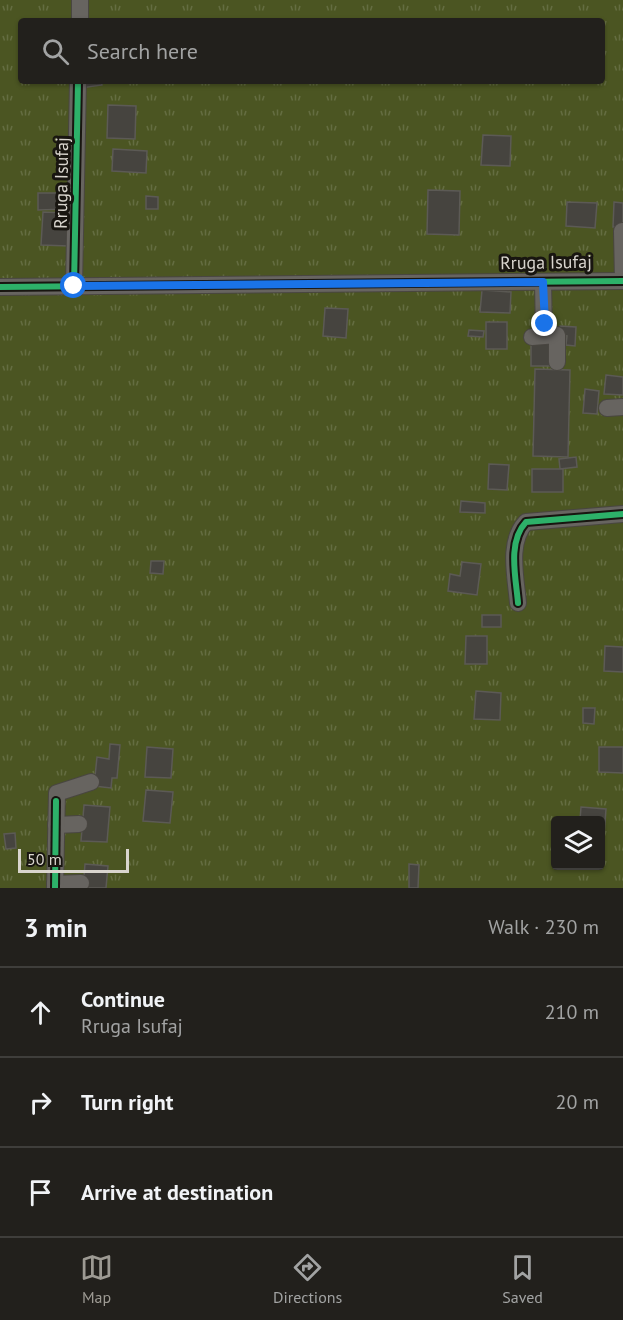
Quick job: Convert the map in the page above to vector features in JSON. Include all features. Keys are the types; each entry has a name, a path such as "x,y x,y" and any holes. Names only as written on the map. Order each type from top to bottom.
{"street":[{"path":"80,0 80,18"},
{"name":"Rruga Isufaj","path":"74,286 78,84"},
{"path":"622,231 623,281"},
{"name":"Rruga Isufaj","path":"0,287 623,281"},
{"path":"543,282 538,336 557,336 557,362"},
{"path":"518,603 515,547 517,537 526,522 623,514"},
{"path":"81,883 55,886 56,801 57,793 91,782"},
{"path":"56,825 79,824"}],"green space":[{"path":"0,0 623,0 623,888 0,888"}],"building":[{"path":"80,84 102,85 81,88"},
{"path":"108,105 136,106 135,139 107,138"},
{"path":"483,135 511,136 510,166 481,165"},
{"path":"113,149 147,151 146,173 112,171"},
{"path":"428,190 460,191 459,235 427,234"},
{"path":"38,193 63,193 63,201 70,201 70,209 38,210"},
{"path":"146,196 158,197 158,209 146,209"},
{"path":"567,202 597,203 595,228 566,226"},
{"path":"614,202 623,203 623,227 613,227"},
{"path":"43,212 70,213 69,246 41,245"},
{"path":"482,290 511,292 510,313 480,312"},
{"path":"325,308 348,309 346,338 323,336"},
{"path":"486,322 507,322 507,349 486,349"},
{"path":"560,326 576,327 575,346 566,345 567,336 559,335"},
{"path":"469,330 484,331 483,337 468,336"},
{"path":"531,340 552,340 553,366 531,366"},
{"path":"535,369 570,370 568,457 533,456"},
{"path":"606,375 623,377 623,395 604,394"},
{"path":"585,389 599,391 597,414 583,413"},
{"path":"576,457 577,467 560,469 559,459"},
{"path":"489,464 509,465 507,490 488,489"},
{"path":"532,469 563,469 563,492 532,492"},
{"path":"461,501 485,503 485,513 460,512"},
{"path":"151,561 164,561 163,574 150,573"},
{"path":"462,562 481,564 477,595 448,591 450,574 460,576"},
{"path":"482,615 501,615 501,627 482,627"},
{"path":"466,636 487,636 487,664 465,664"},
{"path":"605,646 623,647 623,672 604,671"},
{"path":"476,691 501,693 500,720 474,719"},
{"path":"583,708 595,708 594,724 583,723"},
{"path":"110,744 120,745 117,778 112,778 111,788 94,786 97,757 109,759"},
{"path":"147,747 173,749 171,778 145,777"},
{"path":"599,747 623,747 623,773 599,772"},
{"path":"146,790 173,792 170,823 143,821"},
{"path":"84,805 110,807 107,842 81,841"},
{"path":"581,807 606,809 605,822 605,816 580,816"},
{"path":"15,833 16,848 6,849 4,834"},
{"path":"85,864 108,866 106,888 83,888"},
{"path":"409,864 419,865 418,888 409,888"}],"cycle path":[{"path":"74,286 78,84"},
{"path":"0,287 623,281"},
{"path":"518,603 515,550 516,540 526,522 623,514"},
{"path":"55,888 56,801"}],"route":[{"path":"74,286 543,282 545,324"}]}
